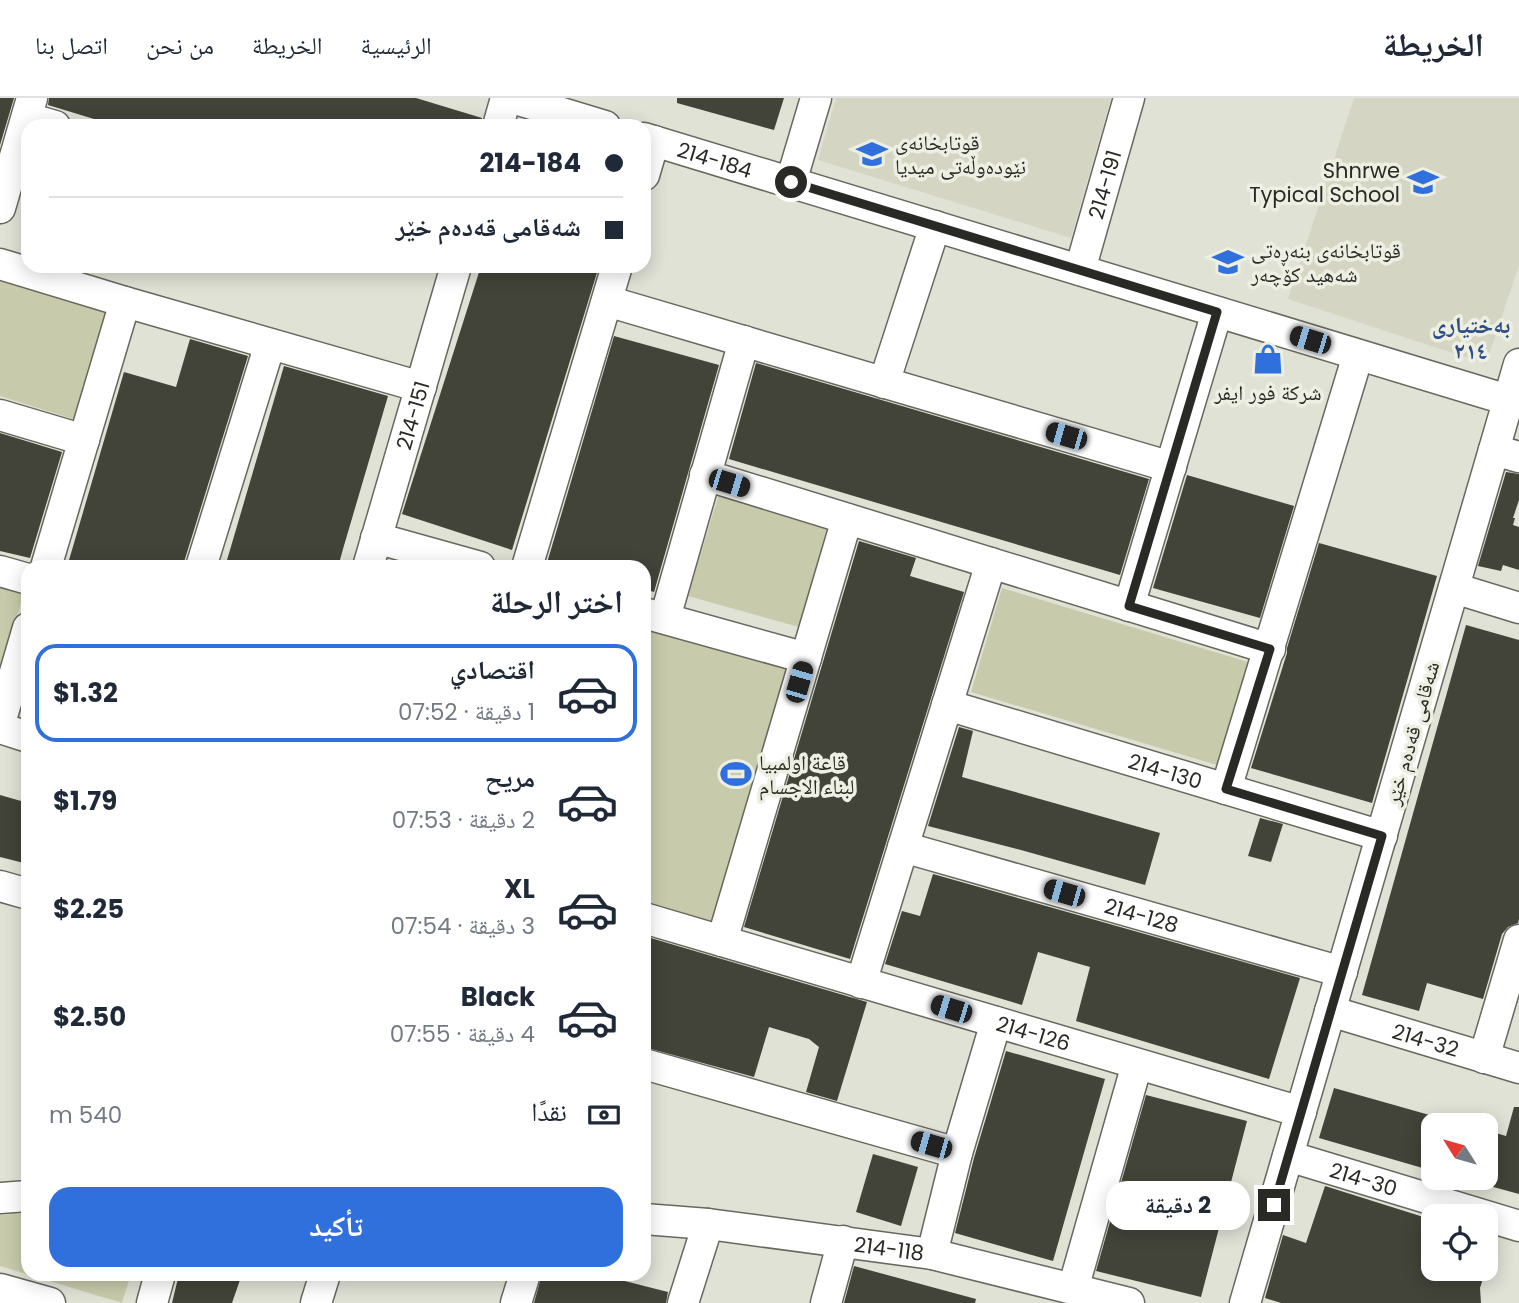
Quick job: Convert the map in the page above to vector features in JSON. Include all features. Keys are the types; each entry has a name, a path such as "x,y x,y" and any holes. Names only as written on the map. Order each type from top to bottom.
{"street":[{"path":"500,119 506,98"},
{"path":"512,98 582,119"},
{"path":"791,182 816,98"},
{"name":"214-191","path":"1080,270 1129,98"},
{"name":"214-184","path":"651,140 1508,400"},
{"path":"0,208 21,156"},
{"path":"884,383 935,226"},
{"path":"0,264 21,270"},
{"path":"30,273 421,387"},
{"name":"214-151","path":"370,560 454,273"},
{"path":"529,560 615,273"},
{"path":"607,301 1171,467"},
{"path":"48,560 125,302"},
{"path":"1129,606 1217,312"},
{"path":"744,341 705,475 655,615 806,658"},
{"path":"203,560 270,344"},
{"path":"1226,789 1358,355"},
{"name":"شەقامی قەدەم خێر","path":"1245,1303 1454,589 1507,453 1508,400 1519,364"},
{"path":"0,415 84,440"},
{"path":"705,475 1270,649"},
{"path":"722,942 847,519"},
{"path":"376,538 455,560"},
{"path":"861,983 991,563"},
{"path":"0,571 21,577"},
{"path":"1454,589 1519,608"},
{"path":"0,723 21,652"},
{"name":"214-130","path":"947,705 1382,836"},
{"path":"0,728 21,735"},
{"name":"214-128","path":"903,847 1342,972"},
{"path":"0,886 21,892"},
{"name":"214-126","path":"651,920 1300,1112"},
{"path":"1483,1058 1519,940"},
{"name":"214-32","path":"1330,1011 1519,1068"},
{"path":"932,1254 957,1153 996,1022"},
{"path":"1073,1289 1137,1064"},
{"path":"651,1066 957,1153"},
{"name":"214-30","path":"1288,1156 1519,1226"},
{"name":"214-118","path":"651,1220 708,1224 932,1254 1129,1303"},
{"path":"682,1303 708,1224"},
{"path":"826,1303 843,1241"},
{"path":"152,1303 158,1281"},
{"path":"316,1303 323,1281"},
{"path":"516,1303 523,1281"},
{"path":"0,1289 50,1303"}],"shaded area":[{"path":"836,98 1111,98 1071,238 818,160"},
{"name":"Shnrwe Typical School","path":"1354,98 1519,98 1519,265 1486,364 1288,299"}],"green space":[{"path":"0,270 113,307 76,420 0,396"},
{"path":"721,487 830,517 799,627 688,596"},
{"path":"0,586 21,592 21,603 0,672"},
{"path":"1002,588 1248,662 1217,765 971,692"},
{"path":"651,615 806,658 722,941 651,920"},
{"path":"21,1214 21,1272 0,1266 0,1215"},
{"path":"49,1281 129,1281 122,1303"}],"building":[{"path":"0,98 14,98 0,145"},
{"path":"49,98 416,98 482,118 94,119 48,105"},
{"path":"677,98 784,98 774,130 677,103"},
{"path":"479,273 597,273 512,550 402,514"},
{"path":"614,336 719,365 654,592 651,591 651,560 548,560"},
{"path":"190,339 248,356 185,560 69,560 124,372 176,387"},
{"path":"756,363 1149,479 1120,575 729,459"},
{"path":"284,366 388,396 340,560 227,560"},
{"path":"0,433 62,452 30,558 0,551"},
{"path":"1506,472 1519,474 1519,500 1513,525 1519,527 1519,570 1503,565 1501,571 1478,566"},
{"path":"1187,475 1294,506 1260,618 1153,588"},
{"path":"859,541 916,558 910,576 964,592 850,959 744,927"},
{"path":"1319,543 1437,576 1372,803 1251,768"},
{"path":"1466,625 1519,640 1519,919 1518,923 1508,927 1502,934 1483,999 1427,983 1419,1011 1362,995"},
{"path":"959,727 973,731 962,777 1160,833 1145,885 928,826"},
{"path":"0,795 21,801 21,862 0,857"},
{"path":"1260,818 1283,824 1271,862 1248,856"},
{"path":"933,874 1300,978 1269,1079 1076,1021 1090,967 1038,952 1022,1005 885,964 902,911 920,916"},
{"path":"651,938 867,1002 837,1101 806,1092 819,1047 809,1039 769,1027 754,1077 651,1049"},
{"path":"1006,1051 1105,1079 1053,1261 955,1233"},
{"path":"1334,1088 1422,1113 1421,1168 1319,1138"},
{"path":"1146,1095 1247,1121 1201,1297 1096,1271"},
{"path":"1514,1107 1519,1107 1519,1194 1498,1188 1498,1134 1506,1136"},
{"path":"873,1154 918,1167 901,1226 856,1212"},
{"path":"1325,1186 1421,1216 1421,1281 1482,1281 1481,1303 1281,1303 1265,1298 1283,1235 1306,1243"},
{"path":"854,1266 976,1299 975,1303 844,1303"},
{"path":"177,1281 240,1281 232,1303 172,1303"},
{"path":"540,1281 625,1281 668,1292 666,1303 534,1303"}],"place":[{"name":"قوتابخانەی نێودەوڵەتی میدیا","path":"872,154"},
{"name":"Shnrwe Typical School","path":"1423,182"},
{"name":"قوتابخانەی بنەڕەتی شەهید کۆچەر","path":"1228,262"},
{"name":"شركة فور ايفر","path":"1268,359"},
{"name":"قاعة اولمبيا لبناء الاجسام","path":"736,774"}],"district":[{"name":"بەختیاری ٢١٤","path":"1471,338"}],"route":[{"path":"791,182 1217,312 1129,606 1270,649 1226,789 1382,836 1274,1205"}]}
